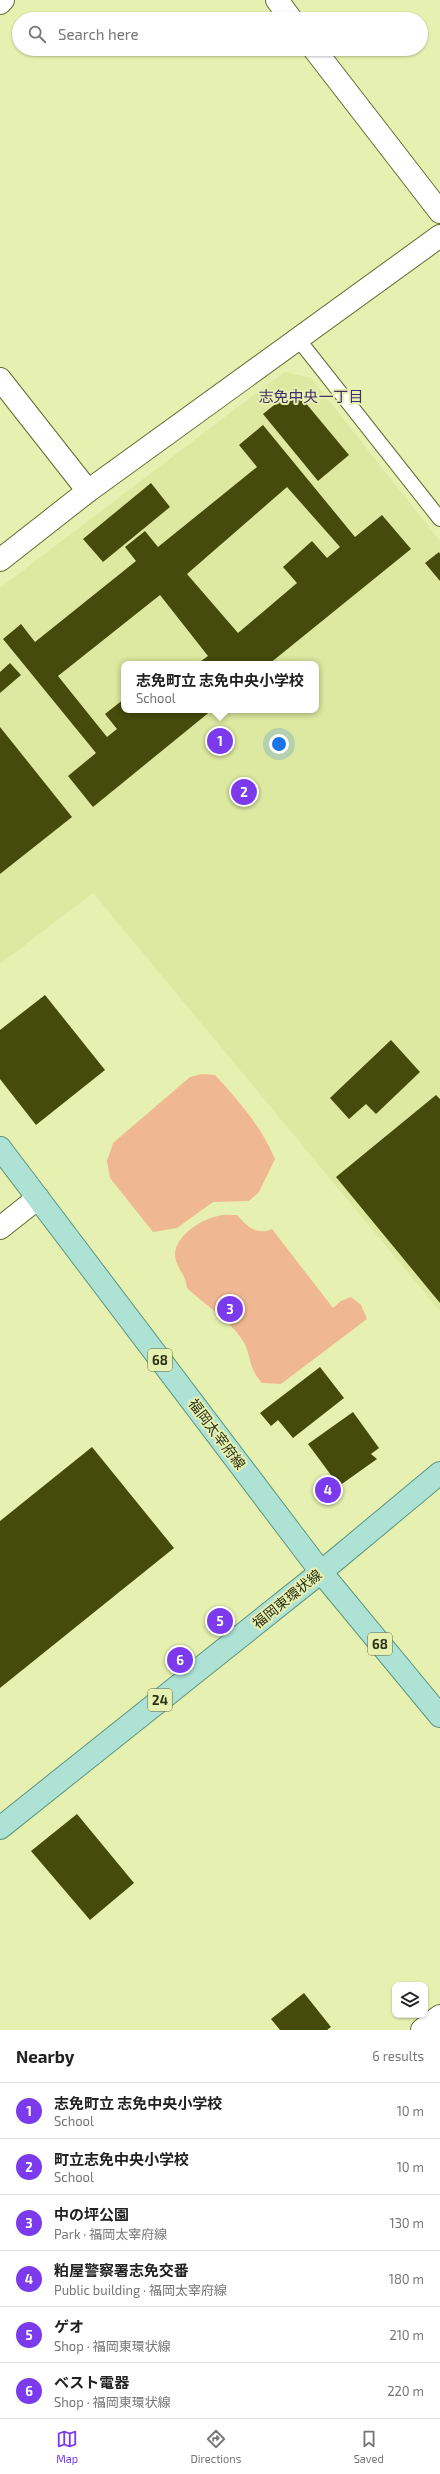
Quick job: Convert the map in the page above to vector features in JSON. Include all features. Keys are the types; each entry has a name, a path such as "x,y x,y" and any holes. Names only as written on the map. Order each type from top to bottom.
{"main road":[{"name":"福岡太宰府線","path":"0,1148 321,1572 440,1716"},
{"name":"福岡東環状線","path":"0,1828 321,1572 440,1473"}],"street":[{"path":"0,3 3,0"},
{"path":"276,0 285,12"},
{"path":"319,56 440,212"},
{"path":"0,560 88,491 440,236"},
{"path":"0,379 88,491"},
{"path":"0,1228 38,1198"},
{"path":"422,2030 440,2016"}],"lane":[{"path":"298,339 440,519"}],"shaded area":[{"path":"284,372 311,378 440,541 440,1311 93,893 0,964 0,588"},
{"path":"202,1074 215,1075 233,1094 249,1114 275,1159 259,1192 249,1201 213,1202 177,1228 153,1232 110,1178 107,1161 113,1143 190,1077"},
{"path":"220,1215 237,1215 244,1223 257,1231 272,1229 333,1308 341,1301 351,1297 361,1305 367,1319 281,1384 262,1383 254,1371 243,1341 225,1320 187,1288 184,1276 176,1261 175,1253 177,1245 188,1231 203,1221"}],"building":[{"path":"294,389 349,455 318,481 263,414"},
{"path":"263,425 355,537 382,515 411,549 273,661 201,661 208,656 160,595 58,676 107,737 117,729 105,714 121,701 121,713 208,713 93,807 68,776 96,753 3,639 21,624 35,642 136,561 125,547 145,531 158,547 257,467 239,445","holes":["287,487 340,547 327,558 312,541 283,567 297,583 238,633 187,574"]},
{"path":"151,483 170,507 103,562 83,539"},
{"path":"439,552 440,554 440,581 425,563"},
{"path":"10,663 21,675 0,693 0,672"},
{"path":"0,727 72,817 0,874"},
{"path":"45,995 105,1070 36,1125 0,1079 0,1030"},
{"path":"391,1040 420,1072 376,1114 366,1104 349,1119 330,1098"},
{"path":"436,1095 440,1099 440,1303 336,1177"},
{"path":"320,1367 344,1398 293,1438 278,1420 271,1426 260,1413"},
{"path":"353,1412 379,1448 371,1454 377,1459 339,1486 308,1444"},
{"path":"92,1447 174,1548 0,1688 0,1521"},
{"path":"77,1814 134,1883 90,1920 31,1851"},
{"path":"304,1993 331,2027 327,2030 280,2030 271,2019"}],"place":[{"name":"志免町立 志免中央小学校","path":"220,741"},
{"name":"町立志免中央小学校","path":"244,792"},
{"name":"中の坪公園","path":"230,1309"},
{"name":"粕屋警察署志免交番","path":"328,1490"},
{"name":"ゲオ","path":"220,1621"},
{"name":"ベスト電器","path":"180,1660"}],"district":[{"name":"志免中央一丁目","path":"311,397"}]}
